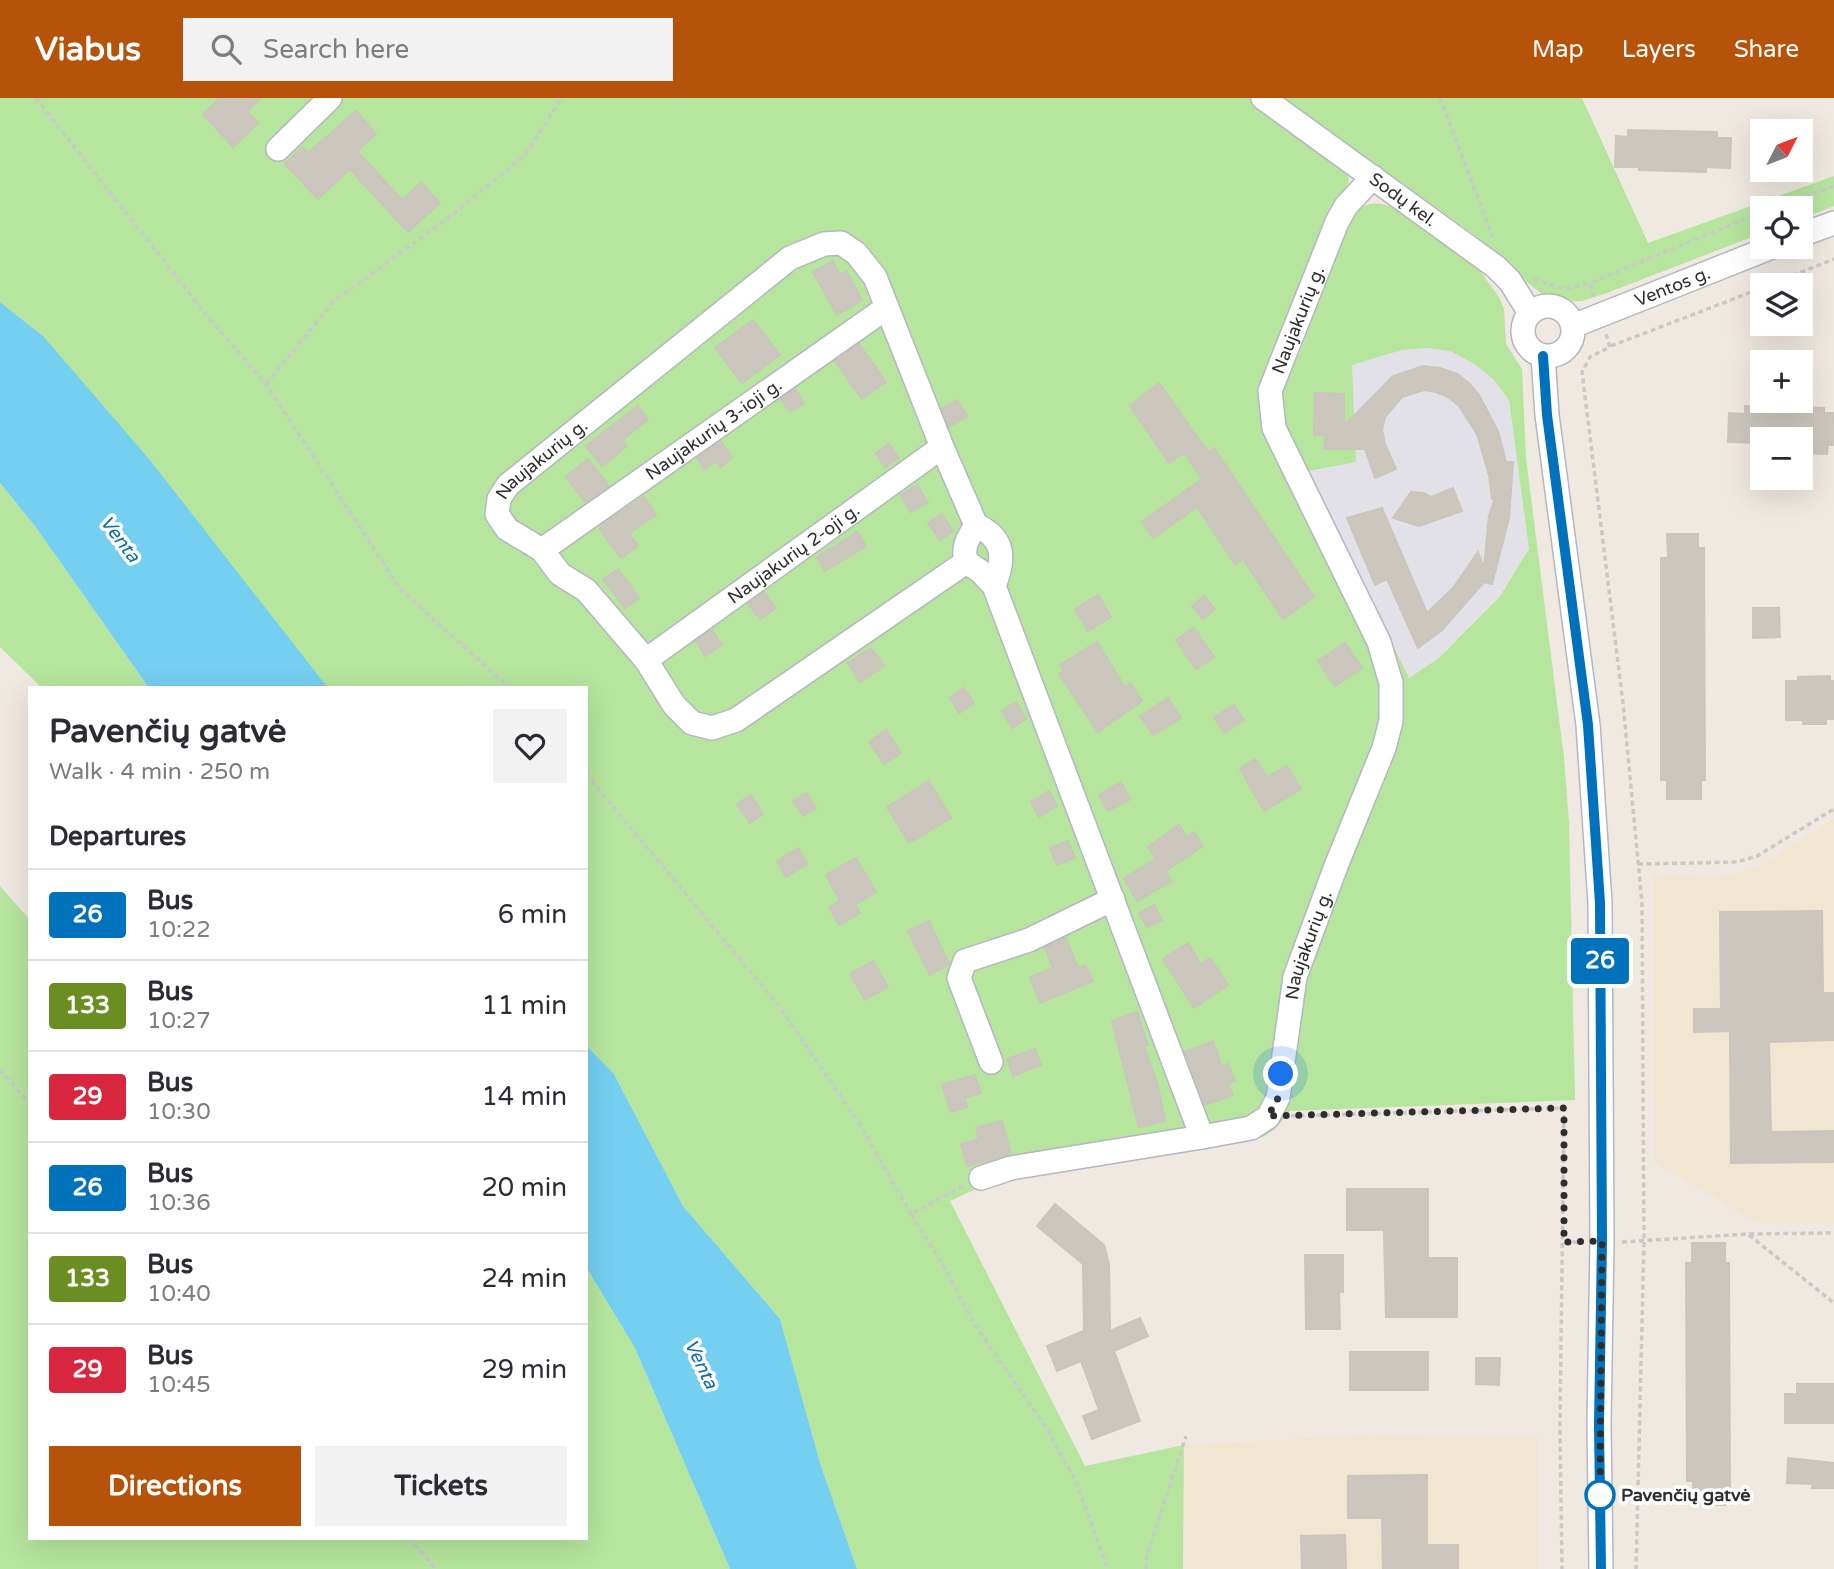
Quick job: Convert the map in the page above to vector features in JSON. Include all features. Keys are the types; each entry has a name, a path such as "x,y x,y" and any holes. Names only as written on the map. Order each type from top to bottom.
{"street":[{"path":"278,149 330,98"},
{"name":"Sodų kel.","path":"1263,98 1496,267 1510,281 1530,313"},
{"name":"Naujakurių g.","path":"1268,1116 1278,1098 1295,976 1384,748 1391,721 1391,683 1379,642 1274,428 1270,391 1338,222 1346,206 1373,177"},
{"path":"1813,231 1834,223"},
{"name":"Naujakurių g.","path":"967,562 736,720 712,728 692,723 674,705 646,660 586,590 560,575 542,550 507,529 497,514 499,499 509,485 790,258 824,244 841,243 856,253 875,277 976,525 988,530 998,541 1001,570 994,586"},
{"name":"Ventos g.","path":"1573,326 1750,256"},
{"path":"1544,306 1558,308 1570,317 1573,326 1572,341 1558,355 1543,356 1530,349 1523,336 1525,321 1530,313 1544,306"},
{"name":"Naujakurių 3-ioji g.","path":"542,550 886,308"},
{"path":"1543,356 1547,415 1588,725 1599,889 1601,1569"},
{"name":"Naujakurių 2-oji g.","path":"646,660 942,447"},
{"path":"976,525 966,540 964,553 967,562 994,586 1202,1137"},
{"path":"991,1062 959,978 965,961 1029,940 1113,899"},
{"path":"981,1178 1011,1168 1251,1128 1268,1116"}],"path":[{"path":"36,98 207,316 266,384 401,590 508,686"},
{"path":"266,384 334,301 451,216 524,156 562,98"},
{"path":"1440,98 1494,240"},
{"path":"1806,196 1834,186"},
{"path":"1530,278 1565,289 1590,283 1750,217"},
{"path":"1799,273 1834,259"},
{"path":"1590,283 1610,347"},
{"path":"1636,1569 1644,1242 1642,903 1623,703 1581,372 1590,357 1610,347 1750,293"},
{"path":"588,776 779,1006 859,1123 975,1325 1053,1440 1076,1482 1108,1569"},
{"path":"1638,864 1738,862 1757,856 1834,809"},
{"path":"0,1070 28,1102"},
{"path":"1268,1116 1564,1108 1560,1426 1562,1569"},
{"path":"911,1214 981,1178"},
{"path":"1564,1242 1644,1242 1747,1234 1834,1233"},
{"path":"1747,1234 1834,1303"},
{"path":"1146,1569 1147,1555 1186,1436"},
{"path":"411,1540 436,1569"}],"shaded area":[{"path":"1426,348 1450,351 1476,365 1493,379 1509,400 1529,549 1500,595 1439,658 1409,679 1309,471 1356,462 1352,365 1402,350"},
{"path":"1834,819 1834,1224 1760,1224 1655,1163 1653,875 1722,876 1740,873 1761,865"},
{"path":"1362,1435 1537,1437 1538,1569 1183,1569 1184,1445"}],"green space":[{"path":"0,98 1249,98 1344,167 1349,176 1346,192 1283,341 1299,355 1343,231 1359,209 1371,204 1397,209 1480,271 1499,297 1504,309 1506,344 1522,369 1526,458 1564,758 1569,823 1575,1100 1290,1111 1275,1129 1263,1137 1021,1176 978,1188 950,1201 1085,1466 1184,1445 1183,1569 857,1569 821,1466 780,1319 683,1206 614,1074 588,1047 588,686 326,686 43,336 0,302","holes":["1426,348 1450,351 1476,365 1493,379 1509,400 1529,549 1500,596 1439,658 1409,678 1309,471 1356,462 1352,365 1402,350"]},
{"path":"1283,98 1582,98 1648,243 1750,206 1750,238 1582,301 1565,302 1546,297 1515,273 1476,236"},
{"path":"1834,176 1834,206 1813,214 1813,196 1778,196"},
{"path":"0,483 35,526 148,686 40,686 0,647"},
{"path":"0,886 28,918 28,1540 588,1540 588,1270 635,1348 730,1569 0,1569"}],"water":[{"name":"Venta","path":"0,302 43,336 149,459 326,686 148,686 35,526 0,483"},
{"name":"Venta","path":"588,1047 614,1074 683,1206 780,1319 821,1466 857,1569 730,1569 635,1348 588,1270"}],"building":[{"path":"220,98 261,98 247,111 258,123 233,147 203,114"},
{"path":"356,111 376,134 357,151 402,200 421,183 440,203 408,232 350,169 318,199 285,164 303,147 308,153"},
{"path":"1628,130 1717,132 1717,138 1731,138 1730,168 1706,167 1706,172 1615,167 1616,136 1628,137"},
{"path":"833,261 840,275 846,271 862,300 837,315 813,272"},
{"path":"753,320 780,355 742,383 715,348"},
{"path":"859,344 886,382 862,399 835,361"},
{"path":"1423,366 1457,374 1469,383 1479,395 1498,431 1506,462 1513,462 1509,518 1492,584 1484,582 1442,630 1418,648 1387,579 1375,585 1347,518 1382,508 1427,613 1453,588 1478,552 1484,568 1489,516 1495,498 1492,499 1489,475 1477,434 1459,406 1448,397 1424,390 1402,397 1385,417 1382,430 1396,469 1375,478 1365,449 1324,449 1325,435 1314,435 1315,393 1344,394 1344,426 1393,376"},
{"path":"1159,383 1208,452 1214,448 1314,597 1283,619 1243,559 1235,564 1197,507 1153,538 1142,522 1202,479 1184,453 1169,463 1130,406"},
{"path":"795,389 804,403 790,412 781,399"},
{"path":"957,400 967,416 949,427 942,409"},
{"path":"638,406 648,420 622,440 627,446 602,466 586,446"},
{"path":"1745,406 1750,406 1750,413 1813,413 1813,408 1824,408 1824,413 1834,413 1834,445 1828,445 1827,454 1813,453 1813,427 1750,427 1750,443 1728,442 1729,413 1745,414"},
{"path":"721,441 732,458 720,467 716,461 704,469 697,458"},
{"path":"889,444 899,458 885,467 876,453"},
{"path":"588,459 609,486 585,502 566,477"},
{"path":"917,485 928,502 911,512 901,495"},
{"path":"1453,488 1462,511 1419,526 1393,518 1411,492 1424,493 1431,497"},
{"path":"644,497 656,515 629,533 638,546 621,558 600,529"},
{"path":"942,514 953,531 940,540 928,523"},
{"path":"858,532 866,546 825,571 817,557"},
{"path":"1667,534 1698,534 1698,548 1704,548 1705,780 1701,780 1701,799 1667,799 1667,780 1661,780 1661,558 1668,558"},
{"path":"618,569 639,598 625,608 603,579"},
{"path":"764,592 776,608 760,619 748,604"},
{"path":"1098,595 1111,617 1088,631 1075,609"},
{"path":"1204,596 1215,609 1203,619 1192,606"},
{"path":"1753,608 1779,608 1780,637 1753,638"},
{"path":"1194,628 1214,657 1196,669 1176,640"},
{"path":"712,630 722,645 705,656 696,641"},
{"path":"1097,642 1125,687 1131,684 1142,701 1098,732 1059,674 1065,671 1060,665"},
{"path":"1345,643 1362,668 1335,686 1318,661"},
{"path":"871,648 884,666 860,682 848,663"},
{"path":"1830,676 1830,681 1834,681 1834,719 1826,719 1826,724 1803,724 1803,720 1786,720 1786,681 1798,681 1798,677"},
{"path":"964,688 974,703 959,713 950,698"},
{"path":"1168,698 1181,718 1153,735 1140,716"},
{"path":"1016,702 1026,719 1012,728 1002,711"},
{"path":"1234,705 1244,720 1224,733 1214,717"},
{"path":"886,730 901,753 884,764 869,742"},
{"path":"1255,759 1267,777 1287,766 1301,789 1264,811 1240,769"},
{"path":"929,781 951,818 909,843 887,807"},
{"path":"1121,782 1130,799 1108,811 1099,795"},
{"path":"1049,791 1057,806 1039,817 1031,802"},
{"path":"806,793 816,808 803,816 793,801"},
{"path":"751,795 763,814 750,823 737,804"},
{"path":"1179,825 1187,837 1194,832 1203,846 1166,871 1171,881 1137,901 1124,878 1156,859 1148,847"},
{"path":"1068,841 1075,858 1057,865 1050,848"},
{"path":"798,848 807,864 786,877 777,861"},
{"path":"856,858 876,892 855,905 860,913 839,925 829,907 840,901 826,875"},
{"path":"1154,905 1162,920 1147,928 1139,913"},
{"path":"1822,911 1823,993 1834,993 1834,1040 1769,1042 1771,1132 1834,1131 1834,1162 1731,1163 1730,1031 1694,1032 1694,1009 1721,1009 1720,912"},
{"path":"929,921 949,964 930,975 908,931"},
{"path":"1066,938 1078,968 1085,965 1093,981 1040,1003 1030,977 1053,968 1045,948"},
{"path":"1188,943 1201,964 1210,958 1228,985 1194,1008 1163,959"},
{"path":"873,961 888,987 865,1000 850,974"},
{"path":"1137,1012 1148,1045 1144,1046 1158,1086 1165,1121 1139,1127 1112,1021"},
{"path":"1213,1041 1222,1067 1228,1064 1235,1081 1228,1084 1233,1095 1205,1105 1185,1052"},
{"path":"1035,1049 1041,1065 1013,1076 1007,1059"},
{"path":"975,1075 981,1093 964,1098 967,1107 951,1112 942,1085"},
{"path":"1002,1121 1011,1154 967,1166 961,1144 979,1139 976,1128"},
{"path":"1347,1189 1428,1189 1428,1258 1457,1258 1457,1317 1386,1317 1384,1230 1347,1230"},
{"path":"1055,1204 1104,1245 1109,1264 1110,1331 1140,1318 1148,1336 1114,1351 1140,1421 1092,1439 1083,1416 1099,1410 1081,1361 1057,1371 1047,1346 1084,1331 1083,1264 1037,1226"},
{"path":"1692,1243 1725,1243 1725,1263 1729,1263 1730,1491 1725,1491 1725,1505 1694,1505 1693,1481 1687,1481 1686,1263 1692,1263"},
{"path":"1305,1255 1343,1255 1343,1292 1339,1292 1340,1329 1306,1329"},
{"path":"1350,1352 1428,1352 1428,1390 1350,1390"},
{"path":"1476,1358 1500,1358 1499,1385 1476,1384"},
{"path":"1797,1384 1833,1384 1834,1423 1785,1423 1785,1394 1797,1394"},
{"path":"1788,1458 1834,1463 1834,1488 1812,1488 1813,1484 1787,1483"},
{"path":"1427,1475 1427,1545 1458,1545 1458,1569 1383,1569 1382,1518 1348,1518 1348,1476"},
{"path":"1345,1535 1346,1569 1302,1569 1301,1536"}],"bus line":[{"name":"26","path":"1543,356 1547,415 1588,725 1600,903 1601,1569"}],"place":[{"name":"Pavenčių gatvė","path":"1600,1495"}],"route":[{"path":"1281,1074 1278,1098 1268,1116 1564,1108 1564,1242 1602,1241 1600,1495"}]}
